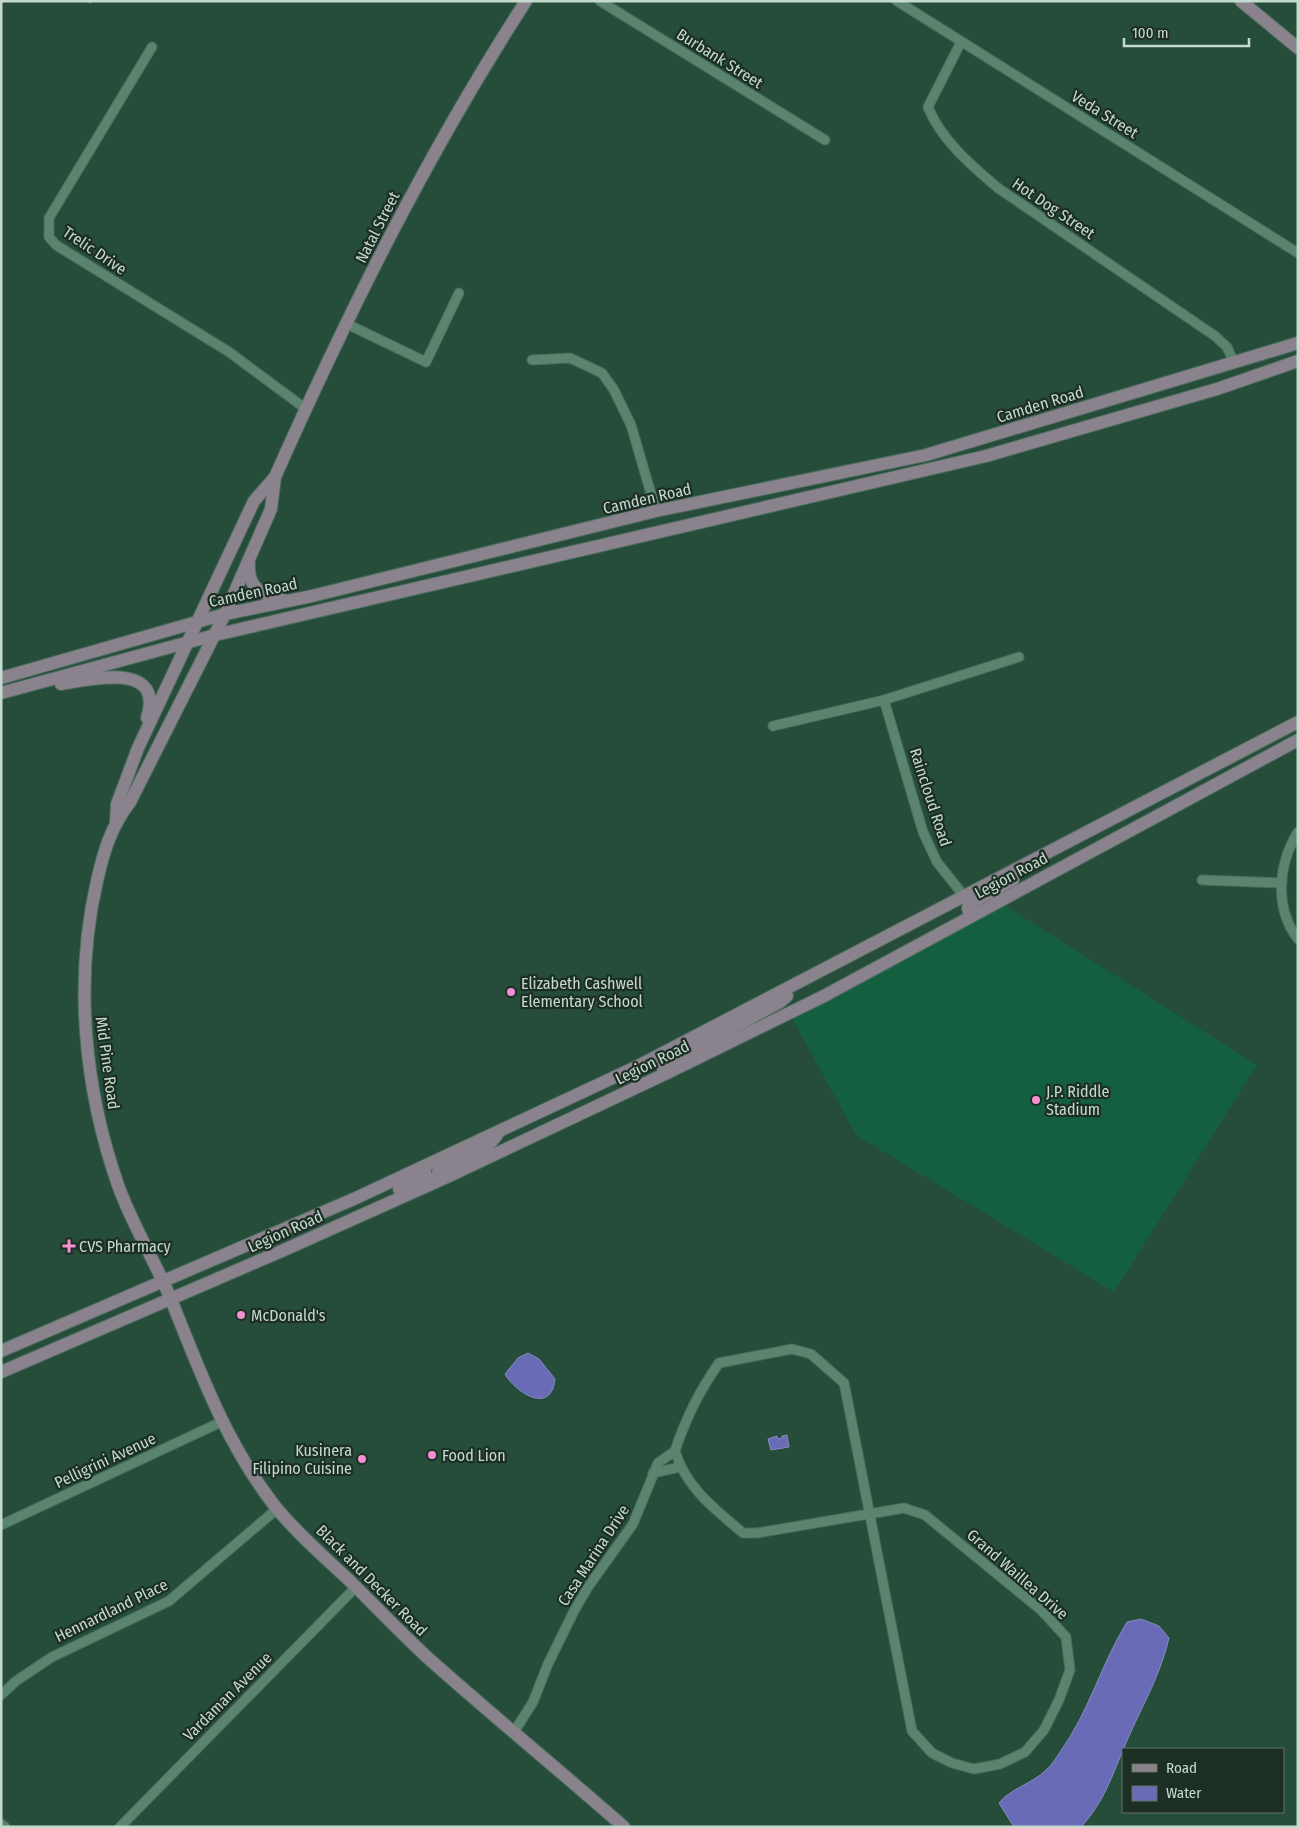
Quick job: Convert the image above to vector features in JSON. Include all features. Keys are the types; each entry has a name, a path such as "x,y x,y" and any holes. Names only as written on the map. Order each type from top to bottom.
{"main road":[{"name":"Natal Street","path":"215,635 271,509 275,477 396,223 438,145 526,1"},
{"path":"1241,1 1298,48"},
{"name":"Camden Road","path":"1,678 225,614 289,601 656,511 926,455 1298,343"},
{"name":"Camden Road","path":"1,693 215,635 986,456 1217,389 1298,361"},
{"name":"Natal Street","path":"189,642 254,500 275,477"},
{"path":"250,557 248,574 252,584 262,594 289,601"},
{"name":"Mid Pine Road","path":"171,1298 129,1212 114,1172 100,1119 87,1039 84,981 89,919 102,861 116,821 130,802 215,635"},
{"name":"Mid Pine Road","path":"116,821 116,804 138,748 189,642"},
{"path":"1,693 105,677 125,676 145,688 150,698 150,709 138,748"},
{"name":"Legion Road","path":"1,1351 356,1198 648,1061 1298,722"},
{"path":"1167,810 1176,799 1298,729"},
{"name":"Legion Road","path":"1,1372 435,1182 667,1073 824,996 1298,740"},
{"path":"970,916 969,904 1076,845 1087,831"},
{"path":"667,1073 663,1068 664,1065 780,1002 805,979"},
{"path":"530,1138 546,1123 648,1072 652,1068 648,1061"},
{"path":"435,1182 438,1172 488,1146 500,1131"},
{"path":"321,1233 351,1212 425,1176 425,1166"},
{"name":"Black and Decker Road","path":"171,1298 221,1422 234,1445 277,1508 425,1655 624,1827"}],"street":[{"name":"Burbank Street","path":"600,1 825,140"},
{"name":"Veda Street","path":"897,1 1298,253"},
{"name":"Hot Dog Street","path":"961,42 928,107 934,123 968,163 998,188 1215,336 1227,347 1234,363"},
{"name":"Trelic Drive","path":"152,46 49,218 49,236 56,246 228,352 306,409"},
{"path":"347,324 426,362 459,292"},
{"path":"532,360 570,358 602,373 614,390 631,425 656,511"},
{"path":"773,726 884,700 1019,657"},
{"name":"Raincloud Road","path":"884,700 923,832 937,862 964,896"},
{"path":"1298,832 1286,856 1282,883 1284,910 1298,939"},
{"path":"1202,880 1282,883"},
{"name":"Grand Waillea Drive","path":"675,1451 680,1467 700,1496 743,1533 757,1533 869,1514 906,1508 925,1515 1041,1610 1066,1637 1070,1670 1060,1700 1044,1730 1025,1752 1000,1764 974,1769 952,1763 932,1753 912,1731 869,1514 844,1383 811,1354 792,1349 719,1363 706,1381 682,1431 675,1451"},
{"name":"Pelligrini Avenue","path":"1,1525 221,1422"},
{"path":"667,1471 665,1456 675,1451"},
{"name":"Casa Marina Drive","path":"514,1732 533,1702 548,1664 574,1611 588,1587 634,1524 658,1463 665,1456"},
{"path":"654,1473 680,1467"},
{"name":"Hennardland Place","path":"1,1695 33,1669 82,1640 169,1601 277,1508"},
{"name":"Vardaman Avenue","path":"120,1827 356,1587"},
{"path":"1,1824 5,1827"}],"green space":[{"name":"J.P. Riddle Stadium","path":"1001,903 1257,1065 1114,1292 856,1135 792,1018"}],"water":[{"path":"528,1353 539,1359 555,1379 552,1390 547,1396 540,1398 532,1397 524,1393 516,1388 505,1374 518,1358"},
{"path":"787,1435 789,1447 771,1450 768,1439 777,1436 778,1439"},
{"path":"1141,1619 1159,1626 1169,1638 1154,1682 1124,1748 1122,1748 1122,1753 1101,1800 1081,1827 1014,1827 999,1803 1009,1793 1040,1775 1052,1764 1079,1721 1127,1622"}],"place":[{"name":"Elizabeth Cashwell Elementary School","path":"511,992"},
{"name":"J.P. Riddle Stadium","path":"1036,1100"},
{"name":"CVS Pharmacy","path":"69,1246"},
{"name":"McDonald's","path":"241,1315"},
{"name":"Food Lion","path":"432,1455"},
{"name":"Kusinera Filipino Cuisine","path":"362,1459"}]}
